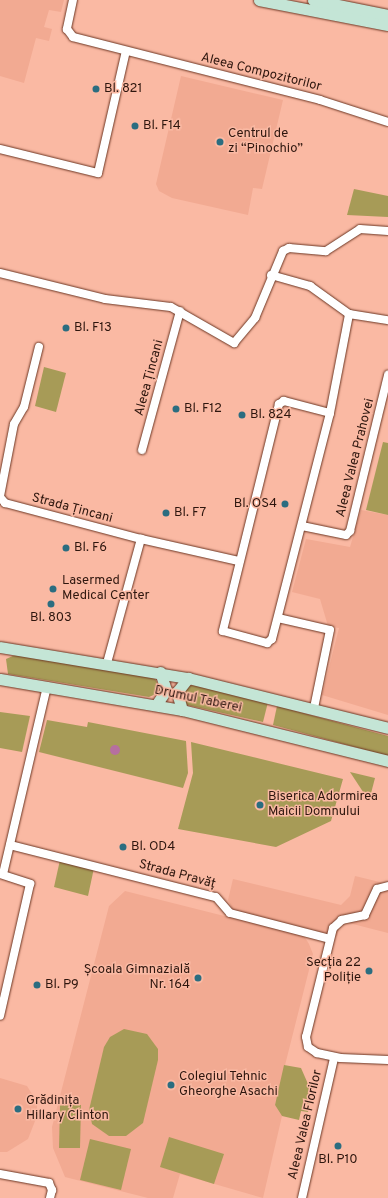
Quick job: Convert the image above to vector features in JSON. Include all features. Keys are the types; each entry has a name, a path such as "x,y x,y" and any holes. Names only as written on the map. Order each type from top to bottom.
{"main road":[{"path":"259,0 388,25"},
{"path":"313,0 388,15"},
{"name":"Drumul Taberei","path":"0,647 107,662 160,672 314,708 388,728"},
{"path":"156,705 166,690 160,672"},
{"name":"Drumul Taberei","path":"0,678 182,710 388,761"},
{"path":"182,710 176,692 188,678"}],"street":[{"name":"Aleea Compozitorilor","path":"73,0 68,33 126,51 320,100 388,122"},
{"path":"0,149 98,173 126,51"},
{"path":"0,273 105,299 180,311 234,343 255,318 278,257 288,248 326,251 360,229 388,231"},
{"path":"271,275 310,286 349,314 388,320"},
{"name":"Aleea Țincani","path":"142,450 180,311"},
{"path":"330,413 280,401 239,561 223,631 270,642 278,618 330,413 349,314"},
{"name":"Strada Țincani","path":"39,347 24,407 14,424 0,496 5,503 141,539 239,561"},
{"name":"Aleea Valea Prahovei","path":"302,526 346,536 350,531 384,412 388,374"},
{"path":"107,662 141,539"},
{"path":"278,618 330,630 314,708"},
{"path":"0,1016 30,884 2,874 47,686"},
{"name":"Strada Pravăț","path":"10,844 216,896 230,913 330,939"},
{"name":"Aleea Valea Florilor","path":"388,886 377,889 365,915 336,924 330,939 306,1043 312,1051 334,1058 388,1060"},
{"name":"Aleea Valea Florilor","path":"302,1198 334,1058"},
{"path":"0,1174 30,1178 49,1183 52,1190 50,1198"}],"shaded area":[{"path":"0,0 64,0 61,12 49,10 44,27 52,29 49,41 36,38 24,83 0,76"},
{"name":"Centrul de zi “Pinochio”","path":"181,76 283,100 262,189 253,188 248,215 172,198 159,191 156,184"},
{"path":"354,189 388,196 388,217 347,215"},
{"path":"44,367 66,373 56,412 35,406"},
{"path":"383,442 388,443 388,515 366,510"},
{"path":"361,510 388,515 388,715 322,695 339,628 328,626 320,599 292,592 306,539 350,547"},
{"path":"15,655 153,676 160,687 158,693 149,697 8,674 6,659"},
{"path":"194,685 268,702 263,722 187,705 182,694 188,686"},
{"path":"277,706 388,736 388,756 273,725"},
{"path":"0,712 30,716 22,752 0,748"},
{"path":"47,720 87,727 88,722 186,741 188,773 183,788 39,752"},
{"path":"191,742 343,779 331,821 276,847 178,829 193,773"},
{"path":"113,745 117,745 119,746 119,754 113,755 110,752 110,748"},
{"path":"350,772 375,778 369,801"},
{"path":"60,860 94,868 88,896 54,887"},
{"path":"355,876 388,884 388,933 345,922 340,926 337,936 233,910 228,900 233,879 341,905 350,896"},
{"path":"125,891 304,936 309,944 313,954 275,1105 282,1116 263,1198 180,1174 173,1198 148,1198 65,1177 53,1148 52,1127 109,906"},
{"path":"124,1029 147,1034 158,1049 158,1060 143,1123 126,1136 109,1136 92,1124 89,1110 104,1047 110,1037"},
{"path":"284,1065 301,1068 312,1093 308,1112 301,1111 299,1120 282,1116 275,1105"},
{"name":"Grădinița Hillary Clinton","path":"0,1078 27,1086 37,1102 37,1116 28,1139 7,1152 0,1152"},
{"path":"60,1105 81,1105 80,1148 59,1148"},
{"path":"169,1137 224,1154 214,1184 160,1167"},
{"path":"90,1139 131,1149 121,1190 80,1180"}],"place":[{"name":"Bl. 821","path":"96,89"},
{"name":"Bl. F14","path":"135,126"},
{"name":"Centrul de zi “Pinochio”","path":"220,142"},
{"name":"Bl. F13","path":"66,328"},
{"name":"Bl. F12","path":"176,409"},
{"name":"Bl. 824","path":"242,415"},
{"name":"Bl. OS4","path":"285,504"},
{"name":"Bl. F7","path":"166,513"},
{"name":"Bl. F6","path":"66,548"},
{"name":"Lasermed Medical Center","path":"53,589"},
{"name":"Bl. 803","path":"51,604"},
{"name":"Biserica Adormirea Maicii Domnului","path":"260,805"},
{"name":"Bl. OD4","path":"123,847"},
{"name":"Secția 22 Poliție","path":"369,971"},
{"name":"Școala Gimnazială Nr. 164","path":"198,978"},
{"name":"Bl. P9","path":"37,985"},
{"name":"Colegiul Tehnic Gheorghe Asachi","path":"171,1085"},
{"name":"Grădinița Hillary Clinton","path":"18,1109"},
{"name":"Bl. P10","path":"338,1146"}]}
